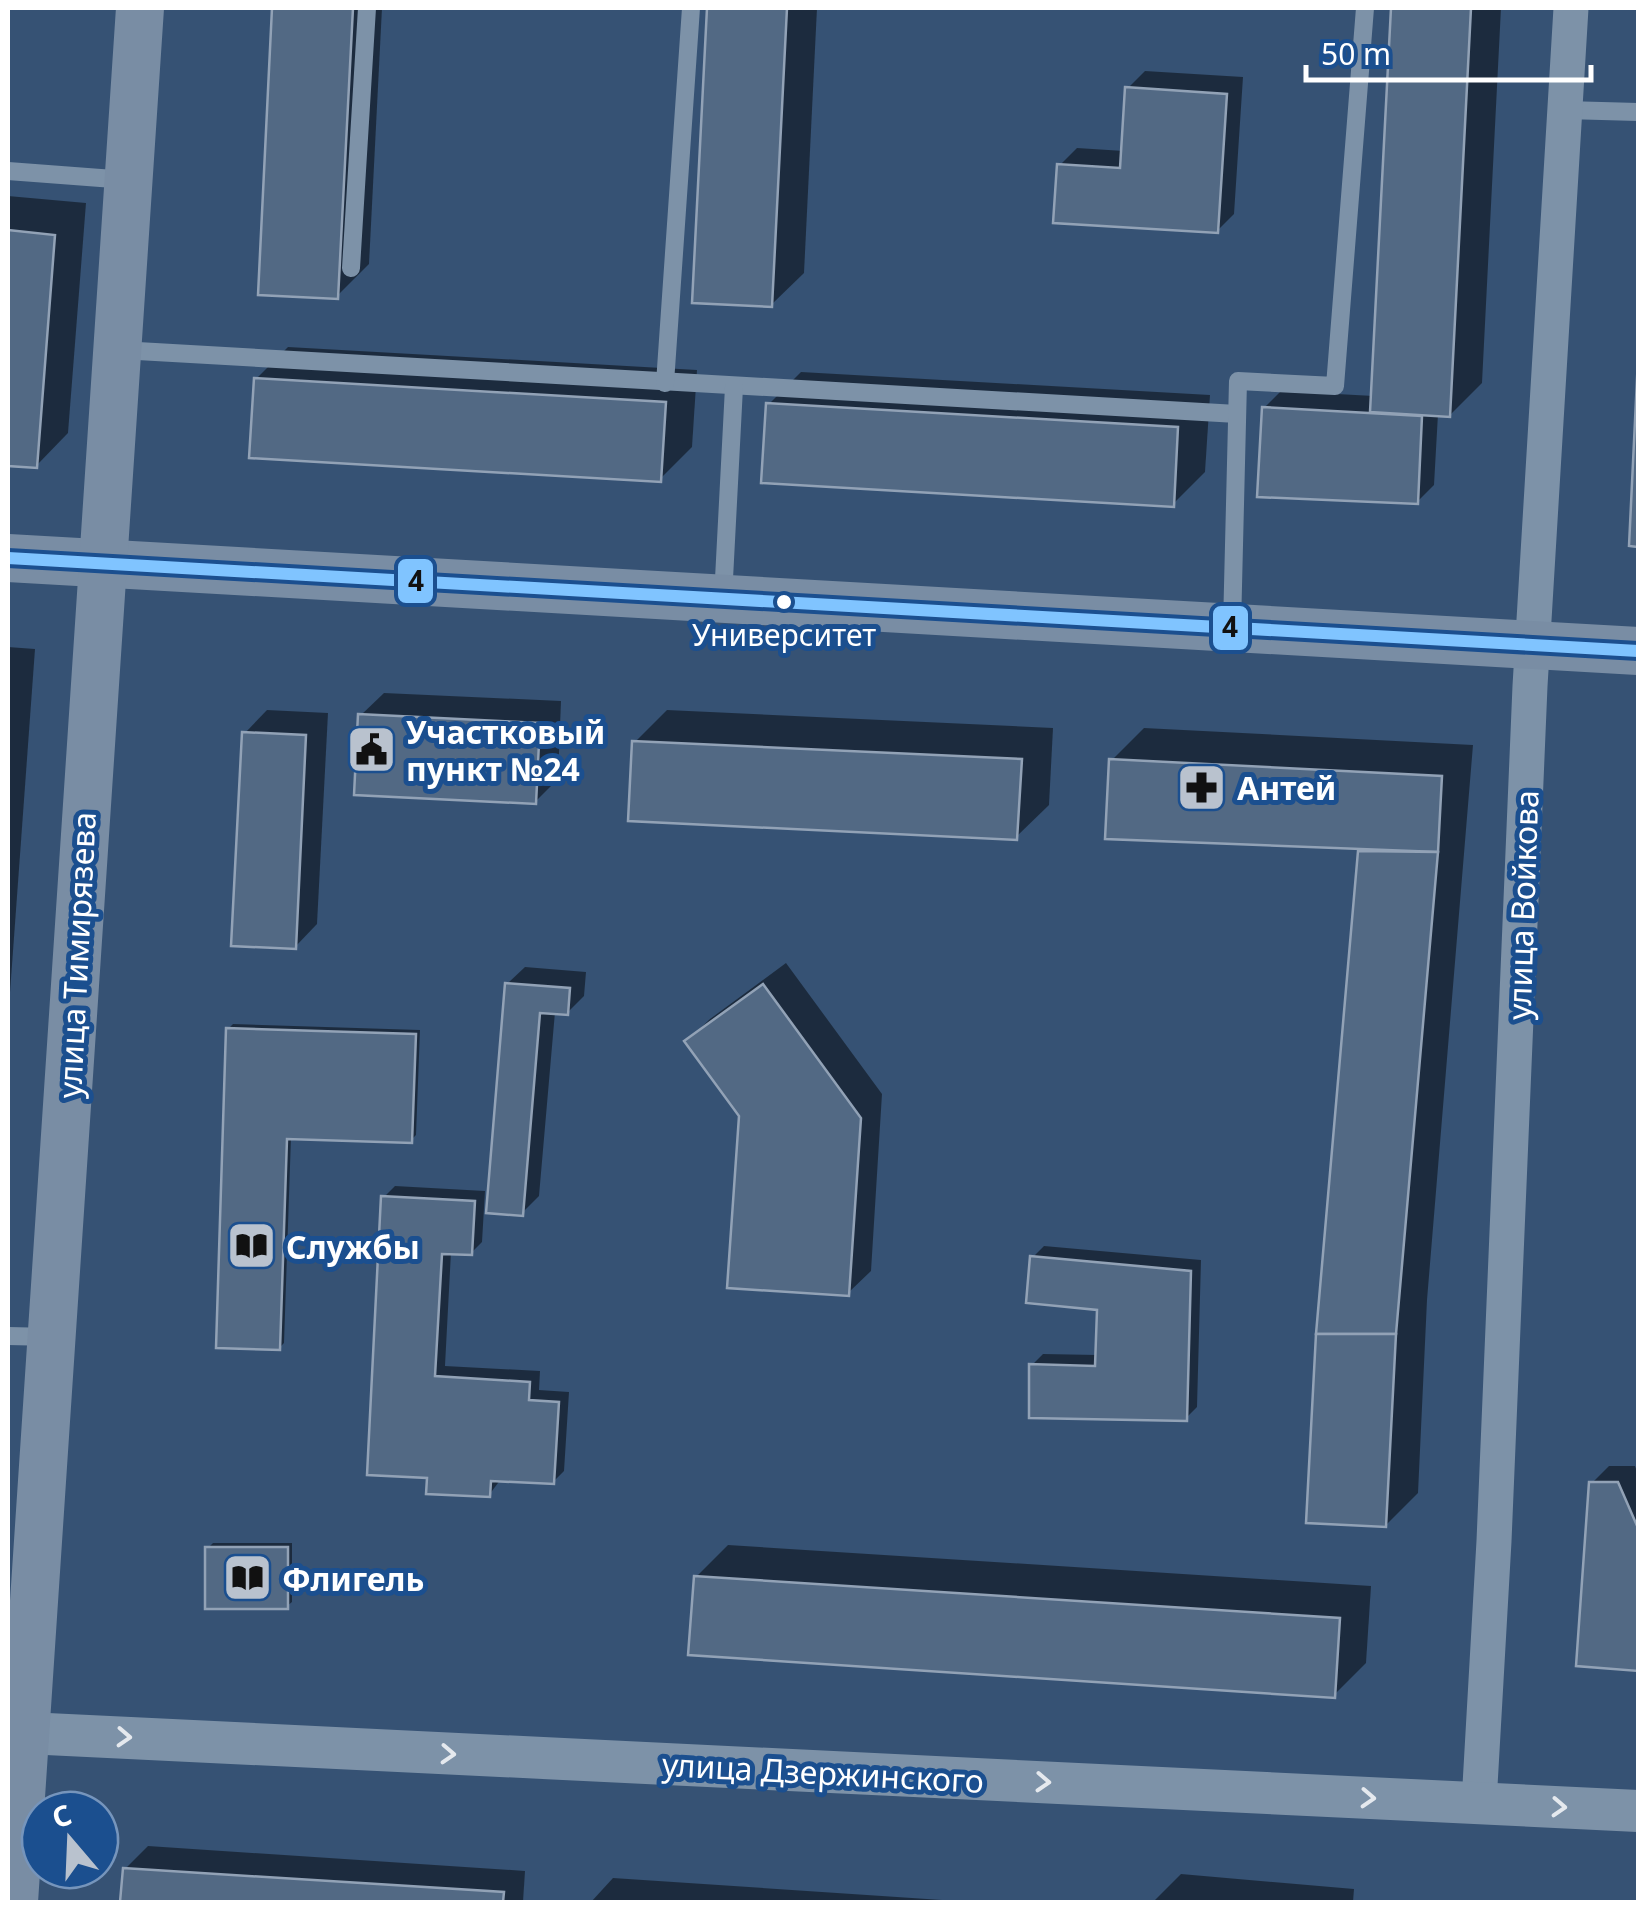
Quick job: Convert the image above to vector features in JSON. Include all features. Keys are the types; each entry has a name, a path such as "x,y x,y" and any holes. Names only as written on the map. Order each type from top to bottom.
{"main road":[{"name":"улица Тимирязева","path":"14,1902 30,1337 119,350 140,8"},
{"path":"8,558 1638,651"}],"street":[{"name":"улица Войкова","path":"1478,1803 1494,1542 1533,645 1571,8"},
{"name":"улица Дзержинского","path":"17,1732 1638,1811"}],"lane":[{"path":"351,268 367,8"},
{"path":"665,383 691,8"},
{"path":"1232,628 1238,381 1335,386 1365,8"},
{"path":"1565,110 1638,112"},
{"path":"8,171 129,180"},
{"path":"119,350 1238,414"},
{"path":"723,598 734,387"}],"building":[{"path":"272,8 353,8 338,299 258,295"},
{"path":"707,8 787,8 772,307 692,303"},
{"path":"1391,8 1471,8 1450,417 1370,412"},
{"path":"1125,87 1227,94 1218,233 1053,223 1057,164 1120,168"},
{"path":"8,230 55,235 37,468 8,466"},
{"path":"1638,358 1638,547 1629,546"},
{"path":"254,378 666,402 661,482 249,458"},
{"path":"766,403 1178,427 1174,507 761,483"},
{"path":"1262,407 1422,416 1418,504 1257,497"},
{"path":"358,714 540,723 536,804 354,795"},
{"path":"242,732 306,735 296,949 231,946"},
{"path":"632,741 1022,759 1017,840 628,821"},
{"path":"1109,759 1442,776 1438,852 1105,839"},
{"path":"1358,851 1438,852 1396,1334 1316,1334"},
{"path":"505,983 570,988 568,1015 540,1013 523,1216 486,1213"},
{"path":"763,984 861,1118 849,1296 727,1288 739,1116 684,1041"},
{"name":"Службы","path":"226,1028 416,1034 412,1143 287,1139 280,1350 216,1348"},
{"path":"381,1196 475,1201 472,1255 442,1254 435,1376 530,1382 529,1400 559,1402 554,1484 491,1481 490,1497 426,1494 427,1478 367,1475"},
{"path":"1030,1256 1191,1271 1187,1421 1029,1418 1029,1364 1095,1366 1097,1310 1026,1303"},
{"path":"1316,1334 1396,1334 1386,1527 1306,1523"},
{"path":"1589,1482 1618,1482 1638,1528 1638,1671 1576,1666"},
{"name":"Флигель","path":"205,1547 288,1547 288,1609 205,1609"},
{"path":"694,1576 1340,1618 1335,1698 688,1655"},
{"path":"123,1868 504,1892 503,1902 120,1902"}],"transit line":[{"name":"4","path":"8,558 1638,651"}],"place":[{"name":"Университет","path":"784,602"},
{"name":"Участковый пункт №24","path":"371,749"},
{"name":"Антей","path":"1202,787"},
{"name":"Службы","path":"251,1246"},
{"name":"Флигель","path":"247,1578"}]}
